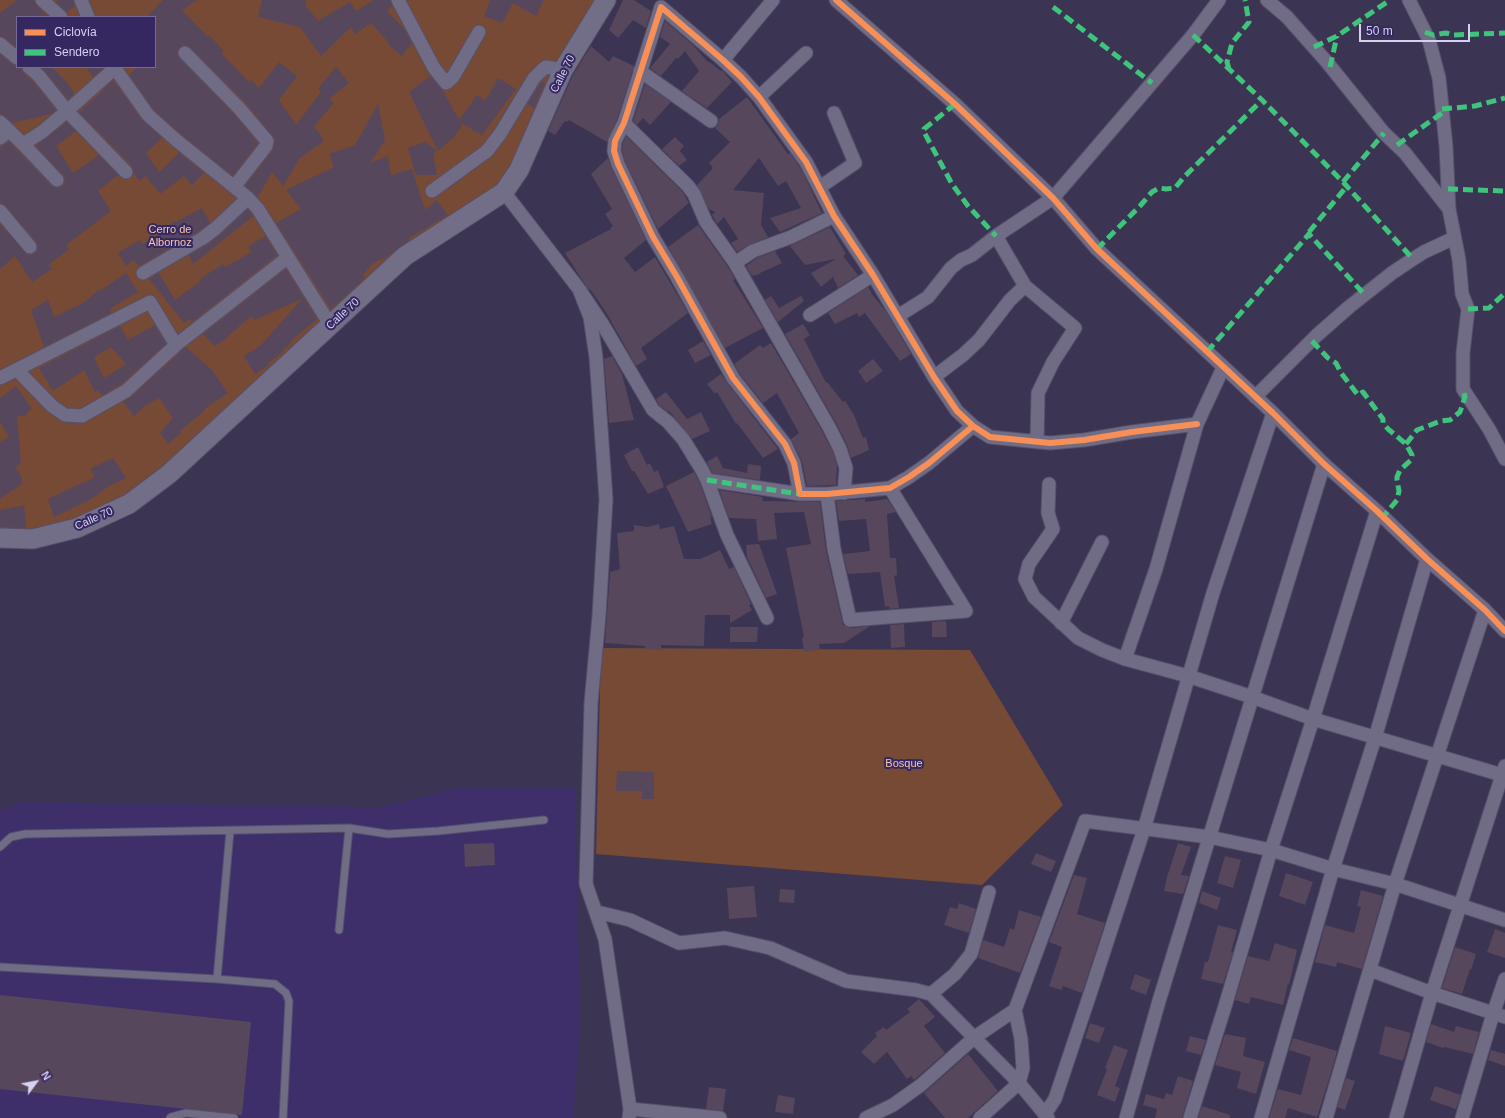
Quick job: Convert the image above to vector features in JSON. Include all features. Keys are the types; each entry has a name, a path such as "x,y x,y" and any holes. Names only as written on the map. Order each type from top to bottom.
{"street":[{"path":"42,0 60,16"},
{"path":"81,0 88,16"},
{"path":"398,0 434,68 446,83 453,77 479,32"},
{"path":"723,60 772,0"},
{"path":"836,0 955,104 1054,198 1097,249 1273,413 1324,464 1485,610 1505,631"},
{"path":"898,316 928,297 951,268 961,260 972,255 996,236 1054,198 1193,35 1219,0"},
{"path":"1267,0 1287,17 1326,61 1384,133 1405,153 1449,209"},
{"path":"1409,0 1429,40 1439,78 1446,146 1449,209 1459,260 1462,294 1468,309 1463,353 1463,389 1489,429 1505,459"},
{"name":"Calle 70","path":"0,538 33,539 77,528 129,504 169,474 331,326 405,256 504,192 519,170 562,70 600,3"},
{"path":"800,494 794,463 785,444 733,378 653,237 614,151 615,141 624,123 661,7 742,77 759,97 806,162 834,216 873,275 934,377 957,411 973,426 990,437 1050,443 1084,440 1197,424"},
{"path":"0,44 16,57"},
{"path":"185,53 239,108 266,141 266,146 234,187"},
{"path":"759,97 806,53"},
{"path":"432,191 487,151 500,134 534,78 542,70 546,67 562,70"},
{"path":"30,68 39,76 67,111 126,172"},
{"path":"23,144 42,132 114,68"},
{"path":"116,68 148,115 176,140 248,198 258,209 287,258 331,326"},
{"path":"640,72 711,121"},
{"path":"820,187 855,163 834,113"},
{"path":"624,123 688,186 694,194 706,222 734,263 825,420 837,444 846,468 844,493"},
{"path":"3,130 23,144 57,180"},
{"path":"504,192 579,288 604,325 653,410 668,422 682,439 707,480 727,535 767,618"},
{"path":"143,273 211,231 248,198"},
{"path":"0,211 30,247"},
{"path":"734,263 753,251 791,237 834,216"},
{"path":"996,236 1024,286 1075,328 1053,362 1038,393 1037,442"},
{"path":"1255,397 1316,336 1349,307 1408,262 1424,252 1454,238"},
{"path":"17,370 52,406 65,415 82,416 126,391 176,345 287,258"},
{"path":"810,315 873,275"},
{"path":"934,377 963,355 979,340 1010,300 1024,286"},
{"path":"579,288 590,318 596,357 606,499 599,616 591,703 586,884 606,939 630,1114 720,1118"},
{"path":"0,378 150,302 176,345"},
{"path":"1125,659 1156,569 1197,424 1223,368"},
{"path":"597,912 630,920 679,943 725,938 770,948 846,981 916,990 931,994 1019,1083 1046,1116 1055,1099 1144,829 1213,593 1273,413"},
{"path":"707,480 800,494 844,493 890,488 929,463 973,426"},
{"path":"1126,1118 1159,1001 1324,464"},
{"path":"1049,484 1048,513 1053,529 1029,564 1025,579 1034,597 1078,638 1125,659 1188,676 1313,719 1437,756 1504,771 1432,993 1396,1118"},
{"path":"827,494 834,549 850,620 966,611 890,488"},
{"path":"1190,1118 1229,995 1271,850 1377,511"},
{"path":"1061,623 1102,542"},
{"path":"1261,1118 1333,869 1375,738 1427,559"},
{"path":"1326,1118 1395,884 1485,610"},
{"path":"980,1118 1019,1083 1023,1068 1021,1039 1015,1010 1085,821 1209,837 1271,850 1333,869 1395,884 1505,920"},
{"path":"931,994 955,974 971,954 989,892"},
{"path":"1370,970 1499,1016"},
{"path":"1462,1118 1499,1016 1505,979"},
{"path":"866,1118 893,1105 921,1085 975,1037 1015,1010"}],"lane":[{"path":"0,847 11,837 25,834 349,828 388,834 438,831 544,820"},
{"path":"339,930 349,828"},
{"path":"216,979 230,831"},
{"path":"0,967 216,979 275,984 286,993 289,1001 283,1118"},
{"path":"170,1118 186,1113 234,1118"}],"shaded area":[{"path":"461,787 575,787 580,1024 573,1118 0,1118 0,811 20,802 380,807"}],"green space":[{"name":"Cerro de Albornoz","path":"0,0 596,0 502,188 329,322 164,477 75,525 0,534"},
{"name":"Bosque","path":"601,648 970,650 1063,805 982,885 596,854"}],"building":[{"path":"17,0 34,0 37,6 48,16 16,16 16,47 5,38 0,36 0,13"},
{"path":"57,0 73,0 75,6 67,12 56,2"},
{"path":"163,0 197,0 182,10 223,50 221,53 249,82 251,80 259,88 279,62 297,76 279,100 296,125 321,92 318,89 336,67 349,83 329,99 334,103 314,126 324,141 300,158 283,186 272,172 258,197 245,186 272,151 275,139 245,102 190,47 183,45 179,48 177,55 179,58 233,113 258,143 233,176 154,110 129,75 136,68 156,68 156,16 148,16"},
{"path":"262,0 306,0 305,5 318,21 350,2 356,11 374,0 390,0 392,6 387,11 405,30 412,43 402,56 388,44 389,43 371,23 355,34 351,27 321,56 300,27 258,17"},
{"path":"490,0 544,0 536,16 513,3 502,23 484,16"},
{"path":"623,0 634,0 651,11 646,28 633,20 618,38 609,30"},
{"path":"665,21 693,45 707,61 721,71 722,70 732,82 707,108 682,91 699,71 685,51 678,59 676,58 661,76 650,68 670,44 660,37"},
{"path":"591,46 609,62 613,56 634,66 617,120 607,142 569,120 568,122 565,121 555,135 548,131 573,75"},
{"path":"0,54 16,66 16,68 21,68 23,73 33,82 56,110 51,114 13,123 5,116 0,114"},
{"path":"42,68 53,68 70,86 74,94 68,99"},
{"path":"87,68 104,68 93,77"},
{"path":"430,76 443,91 459,120 477,95 485,101 498,78 516,89 482,135 461,123 462,126 454,137 438,151 409,92"},
{"path":"113,80 142,120 162,138 146,153 159,172 179,153 204,173 192,185 184,176 160,194 146,176 139,181 132,166 79,112"},
{"path":"542,81 545,83 534,108 527,104"},
{"path":"645,84 671,102 650,125 643,118 637,125 633,121"},
{"path":"747,97 788,154 790,153 795,160 802,171 822,213 780,232 770,218 801,208 786,181 778,186 759,158 733,190 764,193 761,225 768,237 750,244 737,252 731,243 738,239 724,217 717,224 712,215 715,212 709,209 697,185 713,168 709,163 730,142 715,128 718,125 719,119"},
{"path":"378,104 385,140 370,163 388,156 391,175 412,169 425,210 437,200 448,215 409,238 410,240 384,259 383,258 372,264 363,275 365,278 331,309 276,223 301,209 286,190 334,167 329,154 355,145"},
{"path":"66,122 76,131 56,146 73,173 99,155 118,175 98,191 111,211 66,245 69,249 48,265 52,269 32,282 15,256 0,269 0,224 27,254 31,255 35,253 38,246 6,206 0,203 0,147 9,142 51,185 55,188 59,188 63,186 65,182 63,175 36,146"},
{"path":"626,136 682,191 689,203 658,229 625,161 622,150"},
{"path":"675,137 684,146 680,151 687,160 679,166 662,149"},
{"path":"425,142 437,151 433,154 437,175 416,175 408,148"},
{"path":"608,158 646,240 624,258 635,272 655,257 688,313 641,348 647,359 636,366 607,314 580,277 565,253 611,229 610,228 613,226 605,214 612,209 591,174"},
{"path":"202,208 210,223 139,266 134,260 126,266 118,253 140,240 142,244 162,233 161,230 175,221 176,222"},
{"path":"248,209 253,216 193,264 189,255 207,245"},
{"path":"698,225 728,267 735,279 733,280 763,328 725,348 668,247"},
{"path":"830,227 846,254 843,256 858,275 838,288 833,277 821,287 811,273 836,259 805,265 790,246"},
{"path":"265,236 277,255 192,322 189,319 184,323 149,279 159,273 175,300 201,281 200,279 223,264 225,267 252,252 248,247"},
{"path":"775,251 782,263 760,274 752,276 746,266 757,258"},
{"path":"286,269 317,319 291,341 292,342 281,352 282,353 268,363 269,365 255,374 244,356 260,346 302,299 254,320 251,316 227,338 215,346 203,334"},
{"path":"126,273 138,292 111,308 111,313 44,347 31,310 48,300 54,317 83,303 100,289 101,290"},
{"path":"868,287 885,310 911,354 900,361 865,313 859,317 857,313 835,324 828,313"},
{"path":"771,296 779,308 801,296 804,301 778,322 765,300"},
{"path":"803,324 810,335 804,339 826,383 827,382 843,402 845,401 854,415 863,438 866,437 869,450 851,458 847,445 836,423 785,334"},
{"path":"155,325 166,344 121,384 102,396 98,390 95,392 84,370 53,391 39,368 120,326 128,340","holes":["111,347 126,364 104,378 94,357"]},
{"path":"703,341 711,355 695,363 688,350"},
{"path":"771,343 833,452 837,465 836,485 807,486 802,461 791,439 799,433 777,393 763,403 734,364 760,345 763,348"},
{"path":"186,347 212,370 228,393 204,409 205,410 180,431 181,433 168,444 160,433 173,418 159,398 145,406 134,416 123,402 131,397"},
{"path":"612,356 622,374 634,420 609,423 604,359"},
{"path":"873,359 883,371 866,383 858,371"},
{"path":"721,374 778,449 763,458 737,423 736,424 717,392 715,394 707,384"},
{"path":"16,386 32,409 26,413 27,415 17,417 21,464 15,467 22,477 22,484 0,499 0,442 9,437 0,422 0,398"},
{"path":"666,392 687,419 701,412 710,431 692,439 669,411 668,412 659,405 656,399"},
{"path":"638,447 647,465 650,463 654,472 658,470 664,487 648,494 634,471 632,471 624,455"},
{"path":"717,456 723,468 747,473 748,464 761,466 760,480 712,473 707,462"},
{"path":"113,458 126,478 109,486 91,499 54,517 48,499 95,477 90,469"},
{"path":"694,472 700,483 712,518 710,517 712,524 688,532 666,486"},
{"path":"719,490 763,497 762,501 820,502 826,551 843,625 851,628 870,626 844,643 819,644 820,649 804,652 802,638 804,637 786,548 811,544 804,512 774,513 777,539 758,541 756,519 729,518"},
{"path":"865,499 865,502 887,499 896,512 887,514 890,558 896,558 897,575 894,576 899,608 890,609 889,606 885,607 880,572 848,574 843,554 870,551 866,519 839,521 836,501"},
{"path":"24,505 26,528 0,527 0,510"},
{"path":"659,524 660,529 674,526 684,559 700,559 720,550 729,569 734,567 751,604 749,605 752,610 730,623 730,615 705,615 704,646 661,645 661,650 645,649 645,646 605,643 610,572 620,569 617,533 634,531 634,525 647,527"},
{"path":"759,544 777,594 766,598 747,557 746,545"},
{"path":"946,621 947,637 932,637 932,622"},
{"path":"904,624 905,647 891,648 890,625"},
{"path":"730,627 758,627 757,642 730,642"},
{"path":"617,771 654,772 654,799 642,799 642,791 616,791"},
{"path":"494,843 495,865 465,867 464,844"},
{"path":"1178,843 1191,847 1181,875 1189,876 1183,894 1164,891"},
{"path":"1036,853 1056,861 1051,872 1031,864"},
{"path":"1225,856 1241,860 1233,888 1217,883"},
{"path":"1286,873 1313,882 1305,905 1279,896"},
{"path":"1074,875 1087,878 1077,914 1105,923 1082,993 1063,986 1061,990 1049,986 1062,947 1049,942"},
{"path":"754,886 757,917 729,919 727,888"},
{"path":"780,889 795,890 794,903 779,902"},
{"path":"1361,890 1383,896 1362,969 1337,962 1336,967 1315,962 1325,925 1354,933 1361,907 1357,906"},
{"path":"1202,891 1221,898 1217,910 1199,903"},
{"path":"959,903 976,909 969,933 944,925 950,907 957,909"},
{"path":"1019,910 1041,917 1020,973 978,958 983,940 1004,947 1010,928 1014,930"},
{"path":"1218,925 1237,930 1231,952 1233,952 1223,984 1201,979 1205,962 1208,962"},
{"path":"1495,929 1505,933 1505,958 1487,952"},
{"path":"1275,943 1297,950 1283,1005 1251,997 1249,1004 1235,1000 1248,956 1269,961"},
{"path":"1455,947 1476,954 1462,994 1442,988"},
{"path":"1135,974 1151,980 1146,995 1130,989"},
{"path":"0,995 251,1022 242,1115 0,1089"},
{"path":"919,999 935,1017 924,1026 945,1053 914,1080 911,1076 907,1079 887,1052 874,1064 861,1052 877,1036 875,1033 884,1027 886,1030 910,1012 907,1009"},
{"path":"1090,1023 1105,1028 1099,1043 1085,1038"},
{"path":"1431,1024 1454,1032 1456,1026 1479,1032 1473,1054 1443,1048 1426,1042"},
{"path":"1385,1026 1411,1033 1403,1061 1379,1054"},
{"path":"1225,1034 1246,1038 1243,1056 1265,1062 1256,1094 1237,1088 1241,1072 1215,1065"},
{"path":"1190,1036 1206,1040 1201,1055 1186,1051"},
{"path":"1293,1038 1337,1051 1331,1073 1317,1117 1288,1108 1285,1118 1269,1118 1278,1089 1301,1095 1311,1057 1289,1050"},
{"path":"1114,1045 1128,1050 1115,1086 1120,1088 1115,1102 1097,1095"},
{"path":"1491,1050 1505,1054 1505,1066 1488,1060"},
{"path":"968,1054 998,1091 968,1118 945,1118 924,1093"},
{"path":"1178,1076 1193,1081 1182,1118 1155,1118 1157,1109 1143,1105 1146,1094 1164,1099 1166,1093 1172,1095"},
{"path":"1346,1078 1355,1081 1345,1110 1337,1107"},
{"path":"1435,1086 1461,1095 1456,1109 1430,1100"},
{"path":"709,1087 726,1089 723,1111 706,1109"},
{"path":"778,1095 795,1098 793,1114 775,1112"},
{"path":"1202,1106 1230,1115 1230,1118 1198,1118"}],"marked path":[{"path":"1229,69 1227,62 1232,43 1249,22 1245,0"},
{"path":"1314,47 1337,36 1390,0"},
{"path":"1053,7 1152,83"},
{"path":"1425,32 1433,35 1446,33 1453,35 1505,33"},
{"path":"1193,35 1262,100 1343,182 1413,259"},
{"path":"1330,67 1337,36"},
{"path":"1442,109 1475,106 1505,98"},
{"path":"1097,249 1152,192 1159,188 1175,188 1184,177 1262,100"},
{"path":"955,104 924,129 924,132 952,184 968,206 996,236"},
{"path":"1397,145 1442,113"},
{"path":"1343,182 1384,133"},
{"path":"1309,232 1347,186"},
{"path":"1448,189 1505,191"},
{"path":"1207,352 1309,234 1365,295"},
{"path":"1468,309 1489,308 1505,293"},
{"path":"1312,341 1328,358 1336,363 1341,373 1358,395 1363,392 1383,419 1383,423 1406,444 1412,455 1411,460 1400,470 1397,477 1399,491 1397,500 1383,517"},
{"path":"1406,444 1417,430 1441,421 1450,420 1460,412 1465,397 1463,389"},
{"path":"707,480 800,494"}],"cycle path":[{"path":"836,0 955,104 1053,198 1097,249 1273,413 1324,464 1485,610 1505,631"},
{"path":"973,426 929,463 890,488 827,494 800,494 794,463 785,444 733,378 653,237 618,164 614,151 615,141 624,123 661,7 723,60 759,97 806,162 834,216 873,275 934,377 957,411 973,426 990,437 1050,443 1084,440 1197,424"}]}
